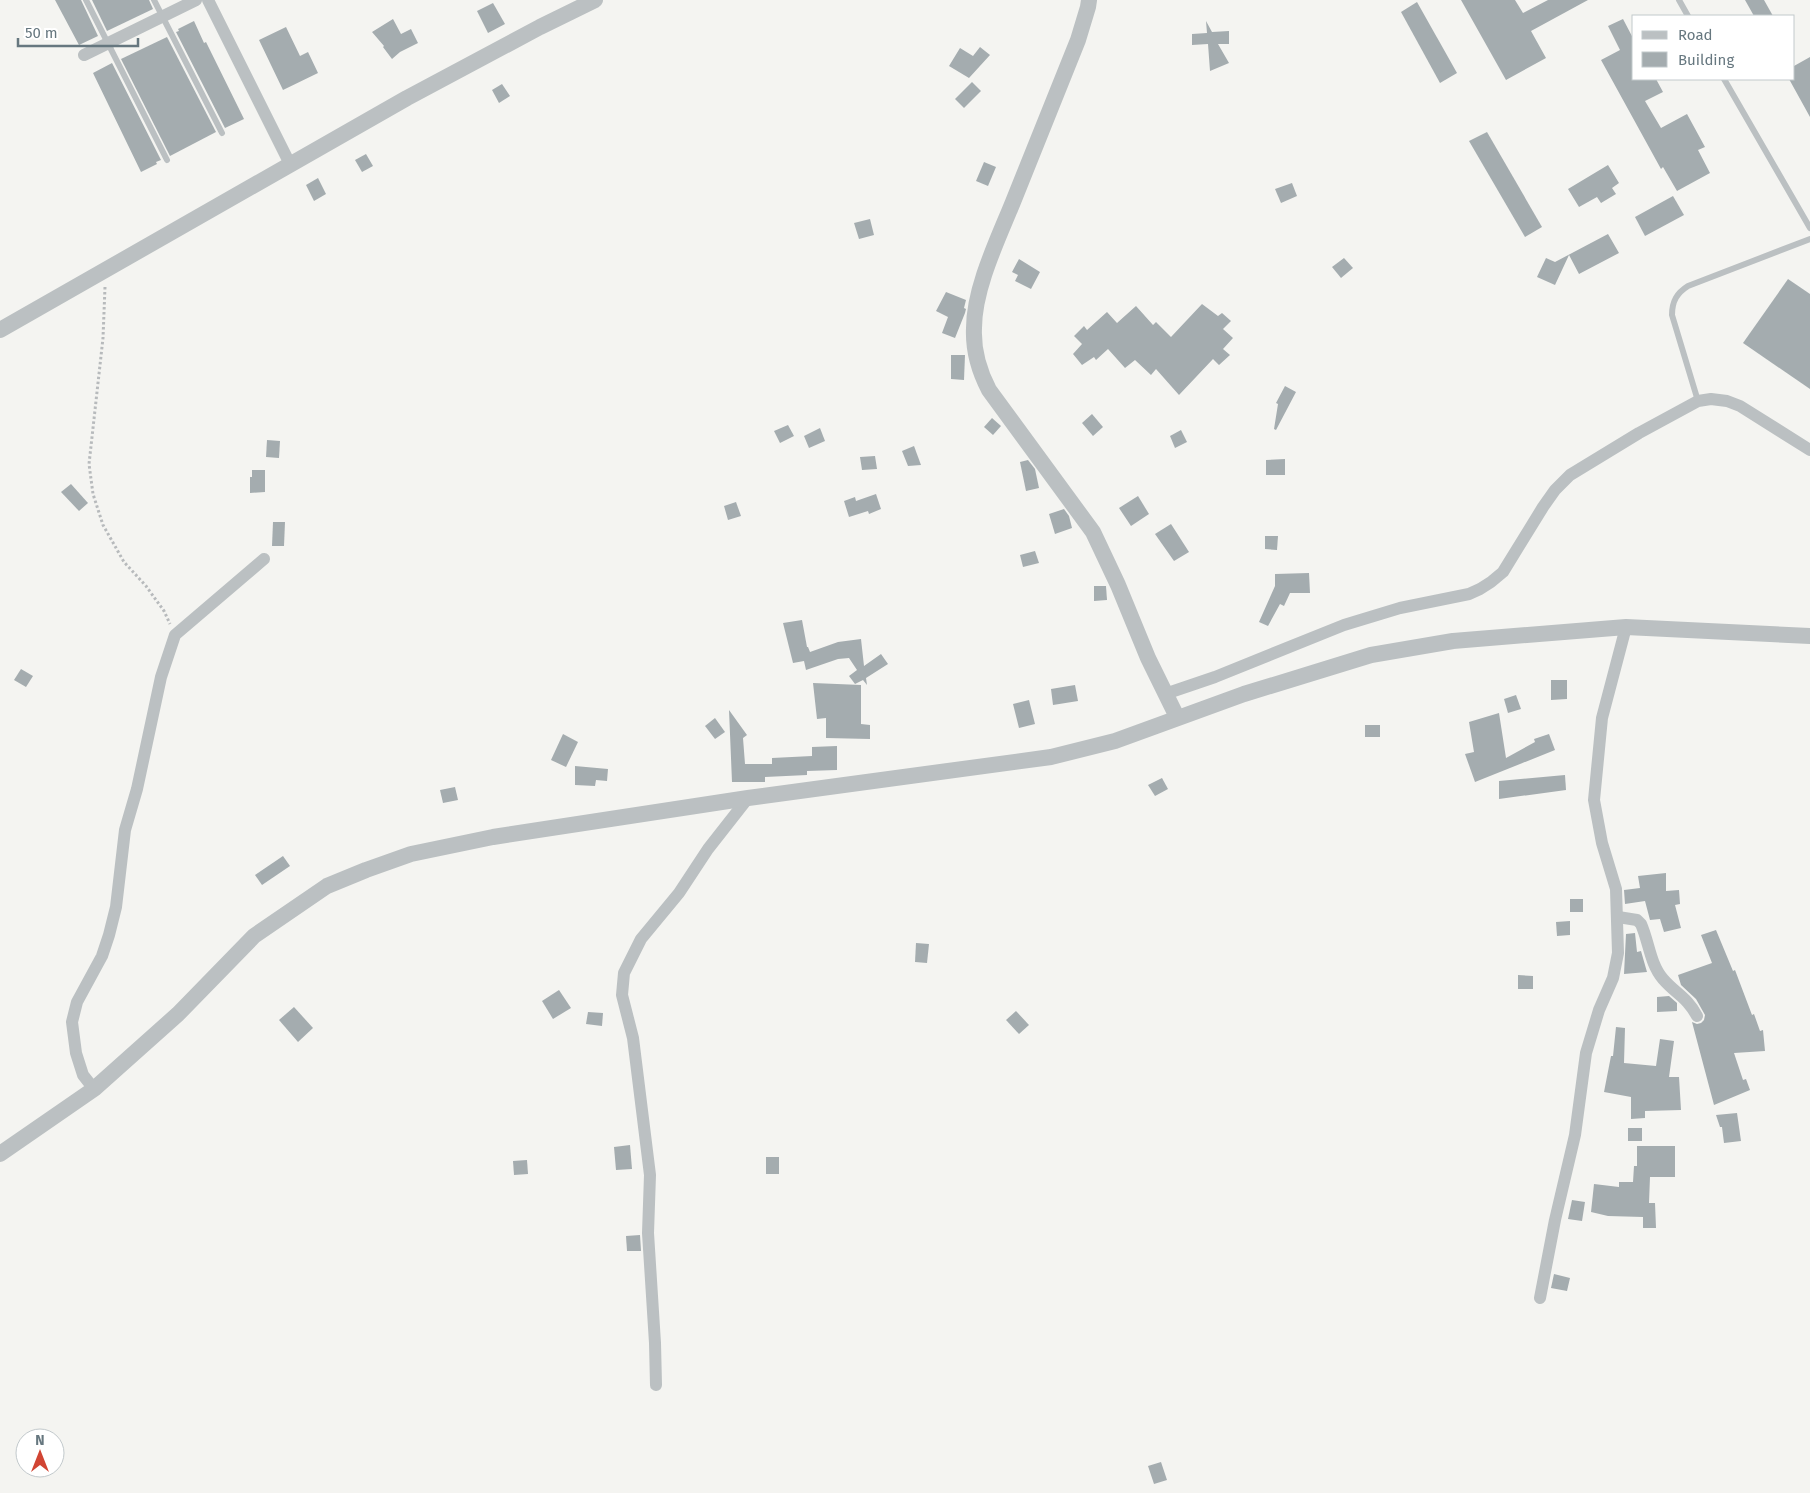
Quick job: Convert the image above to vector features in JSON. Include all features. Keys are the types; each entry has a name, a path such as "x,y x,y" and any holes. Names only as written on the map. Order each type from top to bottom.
{"street":[{"path":"84,55 196,0"},
{"path":"208,0 290,164"},
{"path":"0,330 407,98 594,0"},
{"path":"1089,0 1071,57 993,251 977,300 974,328 976,352 980,373 989,390 1093,532 1121,592 1164,694 1176,717"},
{"path":"1164,694 1216,677 1344,625 1400,608 1454,598 1480,589 1503,572 1543,507 1555,490 1570,475 1639,433 1698,401 1711,399 1727,401 1740,406 1810,450"},
{"path":"94,1089 83,1074 76,1054 72,1022 77,1002 102,956 110,935 116,907 125,830 137,789 161,677 175,635 264,558"},
{"path":"1540,1298 1555,1220 1575,1136 1586,1054 1599,1010 1613,978 1618,953 1616,889 1602,843 1594,800 1602,718 1626,627"},
{"path":"0,1154 94,1089 178,1014 254,936 327,886 412,854 484,839 748,798 1051,757 1115,740 1244,694 1371,655 1453,641 1626,627 1810,636"},
{"path":"656,1384 649,1242 650,1175 633,1038 622,995 624,973 641,939 679,893 708,849 748,798"},
{"path":"1618,917 1637,920 1642,924 1655,966 1662,978 1685,997 1697,1016"}],"lane":[{"path":"86,0 167,160"},
{"path":"154,0 222,133"},
{"path":"1679,0 1687,15"},
{"path":"1725,80 1810,228"},
{"path":"1698,401 1672,315 1673,302 1677,295 1688,286 1810,239"}],"path":[{"path":"106,268 103,338 89,464 93,494 103,525 124,562 146,586 164,611 175,635"}],"building":[{"path":"55,0 81,0 98,36 79,45"},
{"path":"92,0 149,0 153,9 107,31"},
{"path":"1461,0 1515,0 1523,13 1548,0 1588,0 1531,31 1546,58 1506,80"},
{"path":"1745,0 1764,0 1772,15 1753,15"},
{"path":"1417,2 1457,73 1440,83 1401,12"},
{"path":"493,3 505,24 488,33 477,11"},
{"path":"393,19 401,34 411,29 418,43 400,52 392,59 372,32"},
{"path":"1623,19 1632,36 1632,80 1657,80 1663,92 1645,101 1661,128 1687,114 1705,147 1698,150 1710,173 1677,191 1663,167 1661,169 1601,60 1620,50 1608,26"},
{"path":"194,21 244,119 225,128 176,32 179,31 178,29"},
{"path":"1206,21 1212,32 1229,31 1229,44 1218,44 1229,63 1210,71 1208,44 1192,45 1192,34 1207,33"},
{"path":"286,27 300,56 308,52 318,73 283,90 259,40"},
{"path":"167,37 216,132 170,156 121,59"},
{"path":"980,47 990,55 969,78 949,66 960,48 973,56"},
{"path":"1810,57 1810,117 1790,80 1795,80 1795,65"},
{"path":"112,63 161,160 141,172 93,73"},
{"path":"972,82 981,91 964,108 955,99"},
{"path":"502,84 510,96 499,103 492,90"},
{"path":"1487,132 1542,227 1525,237 1469,141"},
{"path":"366,154 373,166 362,172 355,160"},
{"path":"984,162 996,167 988,186 976,181"},
{"path":"1608,165 1619,183 1612,188 1616,194 1601,203 1597,197 1579,207 1568,189"},
{"path":"318,178 326,194 314,201 306,185"},
{"path":"1292,183 1297,196 1281,203 1275,189"},
{"path":"1673,196 1684,215 1645,236 1635,217"},
{"path":"870,219 874,235 859,239 854,223"},
{"path":"1608,234 1619,253 1579,274 1569,255 1555,285 1537,277 1546,258 1555,262"},
{"path":"1344,258 1353,268 1341,278 1332,267"},
{"path":"1019,259 1040,272 1031,289 1015,281 1018,275 1012,272"},
{"path":"1788,279 1810,294 1810,389 1743,343"},
{"path":"946,292 966,300 965,313 955,338 942,333 948,317 936,311"},
{"path":"1202,304 1218,316 1222,313 1231,321 1223,329 1233,338 1223,349 1230,355 1219,365 1213,359 1179,395 1156,369 1151,375 1135,360 1125,368 1108,349 1096,360 1094,357 1082,365 1073,354 1082,344 1074,336 1084,326 1087,330 1107,312 1117,323 1136,306 1153,325 1156,322 1171,337"},
{"path":"951,355 965,355 964,380 951,379"},
{"path":"1285,386 1296,392 1276,430 1274,429 1278,404 1276,403"},
{"path":"1092,414 1103,427 1093,436 1082,423"},
{"path":"992,418 1001,426 993,435 984,427"},
{"path":"788,425 794,436 780,443 774,431"},
{"path":"820,428 825,441 809,448 804,436"},
{"path":"1181,430 1187,442 1175,448 1170,436"},
{"path":"267,440 280,441 279,458 266,457"},
{"path":"914,446 921,465 908,466 902,451"},
{"path":"875,456 877,469 862,470 860,457"},
{"path":"1285,459 1285,475 1266,475 1266,460"},
{"path":"1028,460 1035,469 1039,488 1026,491 1020,462"},
{"path":"252,470 265,470 265,492 250,493"},
{"path":"71,484 88,503 79,511 61,492"},
{"path":"876,494 881,509 869,514 868,511 849,517 844,501 855,497 856,501"},
{"path":"1138,496 1149,514 1131,526 1119,508"},
{"path":"736,502 741,516 728,520 724,506"},
{"path":"1064,509 1069,516 1072,528 1055,534 1049,514"},
{"path":"273,522 285,522 284,546 272,546"},
{"path":"1171,524 1189,552 1174,561 1155,534"},
{"path":"1265,536 1278,536 1277,550 1265,549"},
{"path":"1035,551 1039,563 1023,567 1020,555"},
{"path":"1309,573 1310,593 1290,593 1284,606 1280,604 1268,626 1259,622 1275,586 1275,574"},
{"path":"1094,586 1106,586 1107,600 1094,601"},
{"path":"802,620 807,647 810,652 838,642 861,639 864,666 881,654 888,664 866,678 867,685 863,680 855,684 849,676 857,670 849,658 838,659 806,670 804,661 793,663 783,623"},
{"path":"21,669 33,676 26,687 14,680"},
{"path":"1551,680 1567,680 1567,699 1551,700"},
{"path":"813,683 861,685 861,724 870,725 870,739 826,738 826,718 817,719"},
{"path":"1075,685 1078,701 1053,705 1051,689"},
{"path":"1516,695 1521,709 1508,713 1504,699"},
{"path":"1029,700 1035,724 1019,728 1013,704"},
{"path":"729,710 747,735 743,738 745,764 772,764 772,758 812,756 812,747 837,746 837,770 807,771 807,775 765,777 765,782 732,782"},
{"path":"1499,713 1506,758 1535,742 1534,739 1549,734 1555,750 1475,782 1465,754 1474,752 1469,722"},
{"path":"715,718 725,732 715,739 705,726"},
{"path":"1365,725 1380,725 1380,737 1365,737"},
{"path":"563,734 578,742 566,767 551,760"},
{"path":"575,766 608,769 607,781 596,780 595,786 575,785"},
{"path":"1565,775 1566,790 1499,799 1499,781"},
{"path":"1162,778 1168,789 1155,796 1148,785"},
{"path":"455,787 458,800 443,803 440,790"},
{"path":"283,856 290,866 262,885 255,875"},
{"path":"1666,873 1666,891 1679,890 1680,904 1675,905 1681,928 1664,932 1660,919 1650,920 1645,901 1625,904 1624,890 1640,888 1638,876"},
{"path":"1570,899 1583,899 1583,912 1570,912"},
{"path":"1570,921 1570,935 1557,936 1556,922"},
{"path":"1716,930 1733,971 1735,970 1752,1015 1754,1014 1760,1031 1763,1030 1765,1051 1734,1053 1743,1080 1746,1079 1750,1090 1714,1105 1692,1022 1701,1023 1705,1015 1696,999 1681,985 1678,975 1712,963 1701,935"},
{"path":"1635,933 1637,952 1641,951 1647,972 1624,974 1626,934"},
{"path":"916,943 929,944 927,963 915,962"},
{"path":"1518,975 1533,976 1533,989 1518,989"},
{"path":"559,990 571,1008 553,1019 542,1001"},
{"path":"1669,996 1677,1003 1677,1011 1657,1012 1657,997"},
{"path":"294,1007 313,1028 298,1042 279,1020"},
{"path":"1016,1011 1029,1025 1019,1034 1006,1020"},
{"path":"588,1012 603,1013 602,1026 586,1024"},
{"path":"1616,1027 1625,1028 1624,1063 1656,1066 1660,1039 1674,1041 1669,1077 1679,1077 1681,1110 1645,1111 1645,1118 1631,1119 1631,1097 1604,1092 1611,1056 1613,1056"},
{"path":"1737,1113 1741,1141 1724,1143 1722,1127 1720,1127 1716,1115"},
{"path":"1628,1128 1642,1128 1642,1141 1628,1141"},
{"path":"630,1145 632,1169 616,1170 614,1147"},
{"path":"1637,1146 1675,1146 1675,1177 1650,1177 1649,1203 1655,1203 1656,1228 1643,1228 1643,1217 1608,1216 1591,1212 1594,1184 1619,1187 1619,1182 1633,1182 1634,1166 1637,1166"},
{"path":"766,1157 779,1157 779,1174 766,1174"},
{"path":"527,1160 528,1174 514,1175 513,1161"},
{"path":"1572,1200 1585,1202 1582,1221 1568,1219"},
{"path":"640,1235 641,1251 627,1251 626,1236"},
{"path":"1554,1274 1570,1278 1567,1291 1551,1288"},
{"path":"1161,1462 1167,1480 1154,1484 1148,1466"}]}
